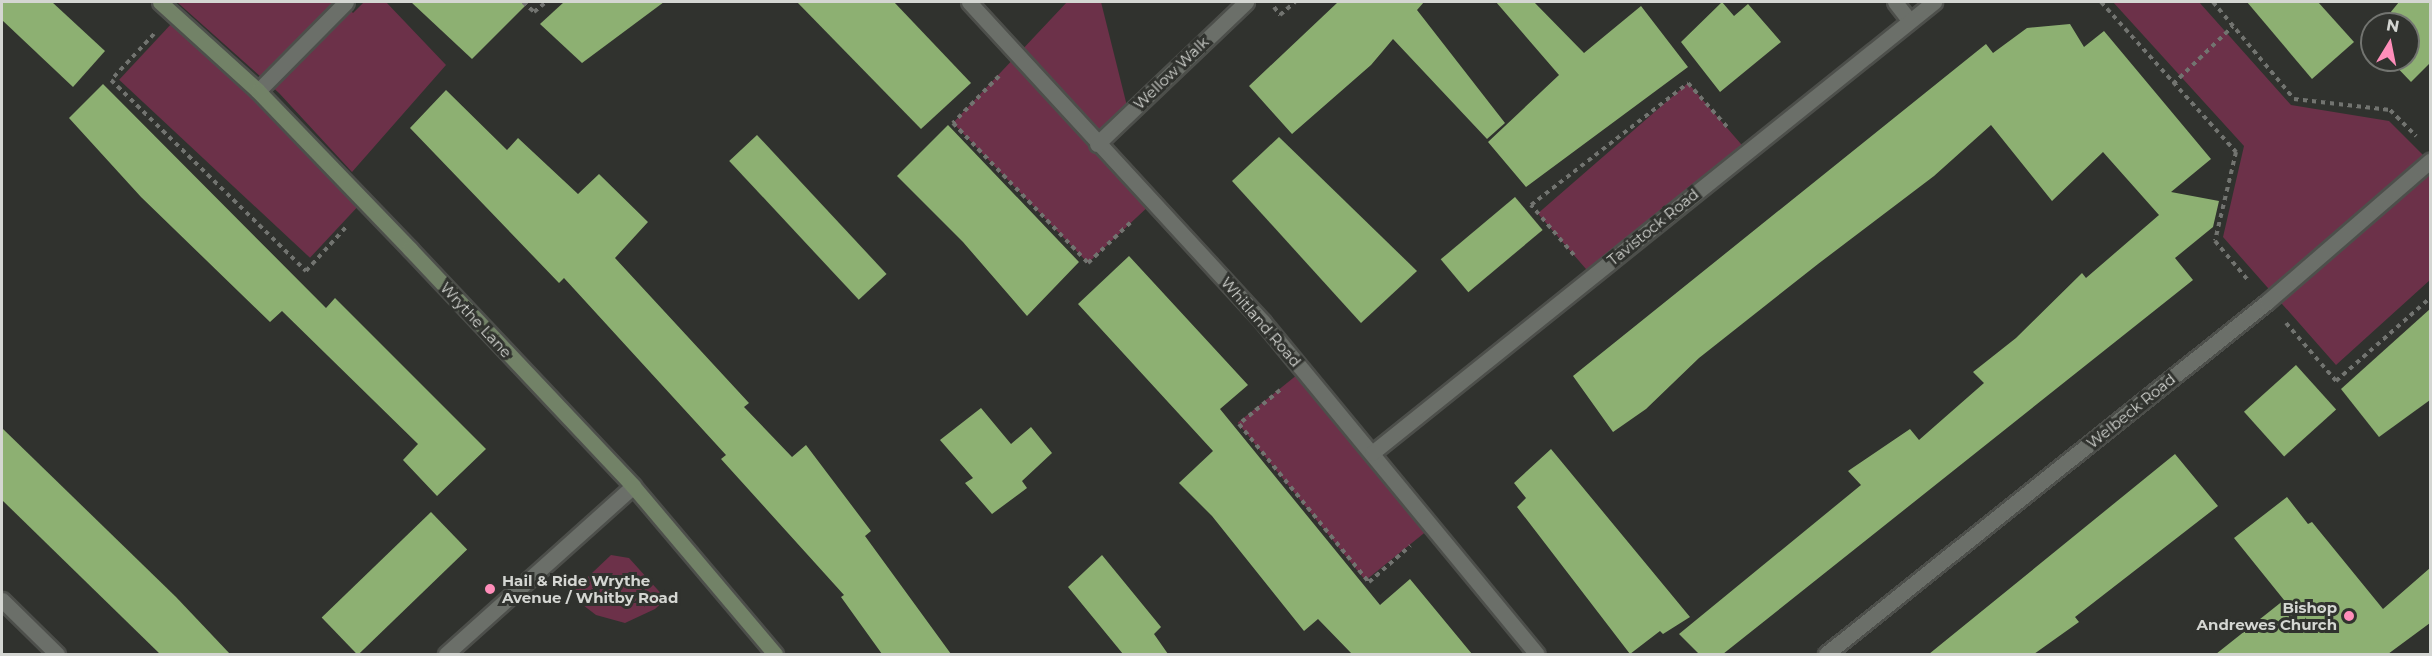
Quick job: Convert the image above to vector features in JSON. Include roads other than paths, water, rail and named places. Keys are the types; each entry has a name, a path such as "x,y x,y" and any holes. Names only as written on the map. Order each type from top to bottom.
{"main road":[{"name":"Wrythe Lane","path":"160,2 258,91 633,486 775,654"}],"street":[{"path":"258,91 346,2"},
{"name":"Whitland Road","path":"969,2 1303,370 1538,654"},
{"name":"Wellow Walk","path":"1097,144 1246,2"},
{"path":"1895,2 1909,20"},
{"name":"Tavistock Road","path":"1372,453 1934,2"},
{"name":"Welbeck Road","path":"1826,654 2267,302 2430,161"},
{"path":"446,654 633,486"},
{"path":"2,600 57,654"}],"place":[{"name":"Hail & Ride Wrythe Avenue / Whitby Road","path":"490,589"},
{"name":"Bishop Andrewes Church","path":"2349,616"}]}
